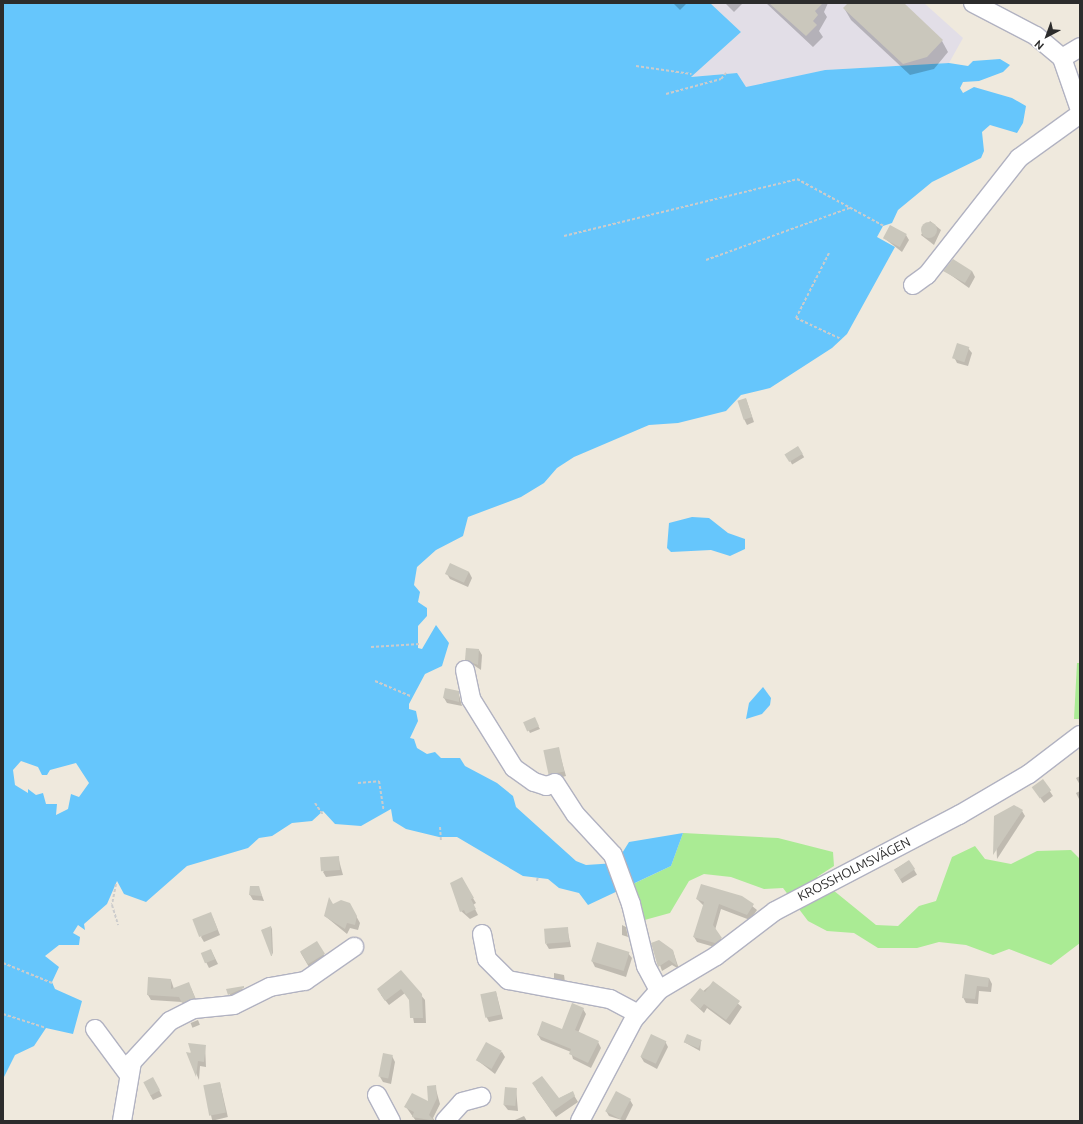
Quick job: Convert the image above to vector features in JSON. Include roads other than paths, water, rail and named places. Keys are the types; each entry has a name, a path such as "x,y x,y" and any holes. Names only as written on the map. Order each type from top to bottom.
{"street":[{"path":"973,3 1036,36 1062,58 1080,110"},
{"path":"1062,58 1080,48"},
{"path":"912,285 927,275 1019,158 1080,114"},
{"path":"465,670 471,700 514,768 534,782 546,786 555,783 576,815 613,855 631,904 646,966 659,990"},
{"name":"KROSSHOLMSVÄGEN","path":"580,1121 638,1014 659,990 716,956 774,911 959,815 1029,774 1080,736"},
{"path":"482,934 487,959 508,980 610,999 638,1014"},
{"path":"122,1121 129,1075 136,1056 163,1026 177,1016 194,1009 234,1004 270,987 305,981 354,947"},
{"path":"95,1029 129,1075"},
{"path":"377,1095 391,1121"},
{"path":"446,1121 462,1102 481,1097"}],"water":[{"path":"3,3 710,3 741,32 691,77 737,73 746,87 825,70 949,63 968,66 973,61 1000,59 1010,65 1003,72 979,81 963,82 960,88 963,93 974,87 1012,98 1026,106 1023,123 1017,133 990,125 982,132 984,151 981,158 932,182 898,210 892,223 883,226 877,237 895,247 847,334 832,348 770,388 741,395 726,411 678,423 649,425 574,457 557,468 544,483 521,497 468,517 463,536 436,550 417,567 414,585 420,592 418,602 427,608 427,616 418,626 418,648 422,649 436,625 449,643 442,666 425,674 409,704 409,709 416,711 418,721 410,738 414,739 417,748 427,754 435,752 441,758 460,758 465,766 497,783 513,796 516,807 576,861 586,865 616,863 629,842 683,833 671,866 588,905 579,893 559,888 548,879 523,876 457,837 439,837 406,829 393,821 391,809 361,826 335,824 323,811 312,821 292,823 272,836 259,838 248,848 187,866 146,902 124,894 117,881 107,904 84,924 85,930 78,925 73,933 80,937 79,945 59,945 45,956 59,967 52,982 55,989 82,1001 73,1034 46,1028 34,1046 15,1055 3,1079","holes":["21,761 38,767 42,775 47,775 50,770 76,763 89,783 79,797 71,794 68,809 56,815 57,804 46,804 43,793 36,795 28,789 28,793 15,785 13,770"]},
{"path":"692,517 709,518 728,533 745,539 745,549 730,556 711,550 671,552 667,548 669,523"},
{"path":"763,687 771,698 770,705 762,714 746,719 749,703"}]}
